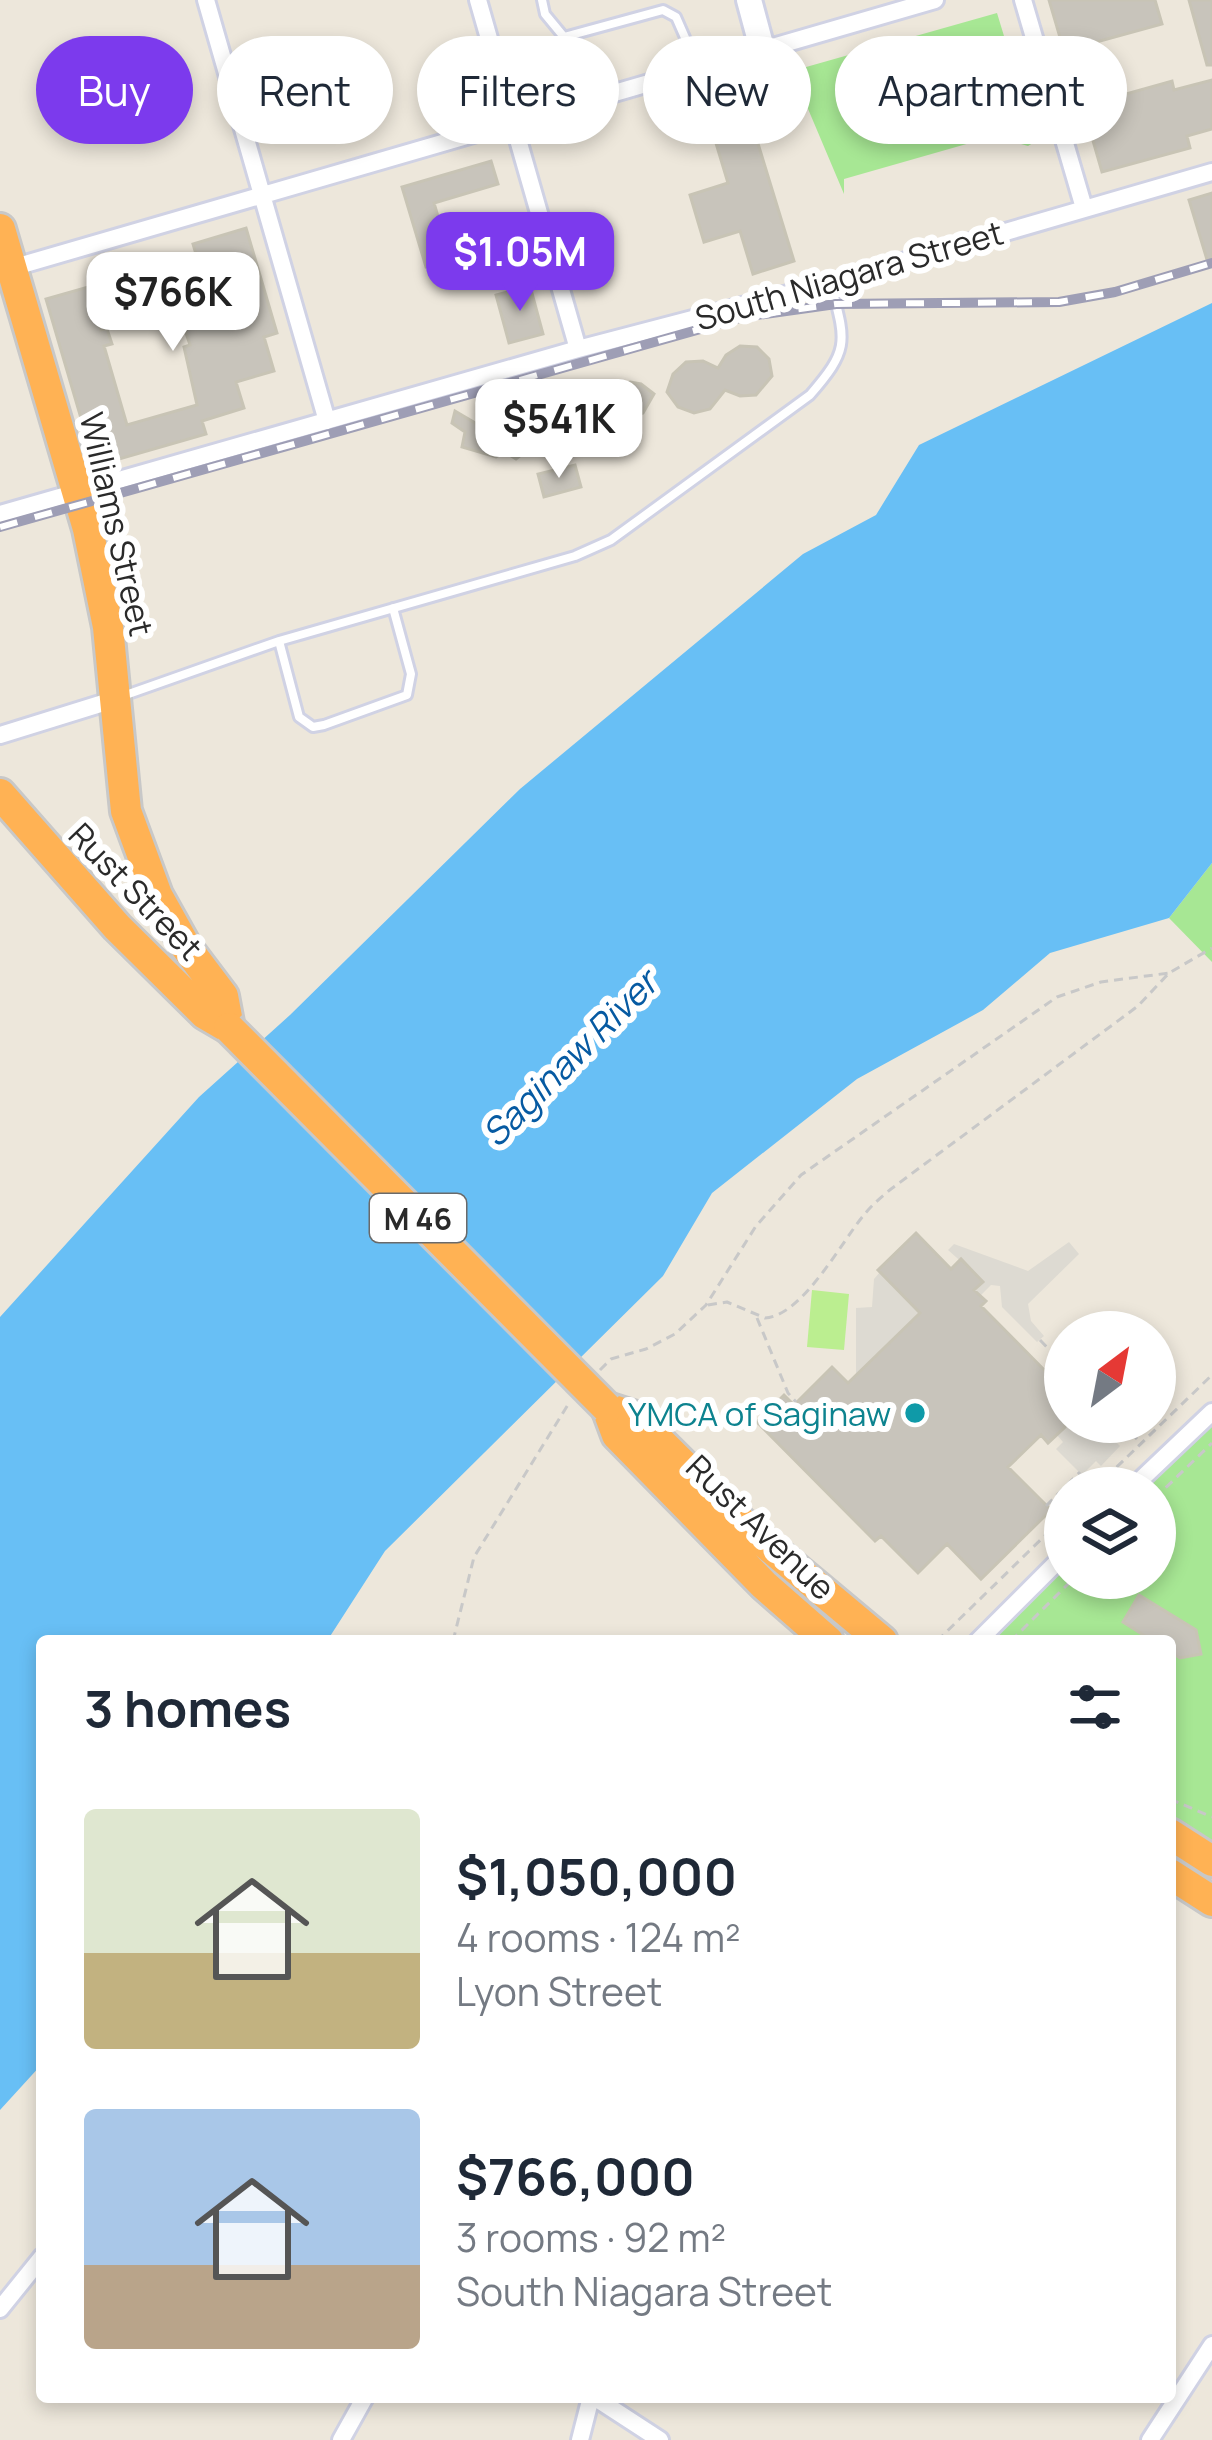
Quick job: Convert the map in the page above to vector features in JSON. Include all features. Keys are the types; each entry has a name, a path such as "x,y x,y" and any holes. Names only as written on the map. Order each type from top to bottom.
{"highway":[{"name":"Williams Street","path":"0,229 6,269 79,491 108,627 121,781 134,839 170,921 223,996 229,1028"},
{"name":"Rust Street","path":"0,794 117,927 205,1014 229,1028"},
{"name":"M 46","path":"229,1028 607,1408"},
{"name":"Rust Avenue","path":"607,1408 617,1436 764,1586 821,1635"},
{"name":"Rust Avenue","path":"607,1408 635,1417 748,1529 875,1635"},
{"path":"1176,1838 1212,1862"},
{"path":"1176,1878 1212,1901"}],"street":[{"path":"206,0 328,421"},
{"path":"478,0 488,36"},
{"path":"749,0 759,36"},
{"path":"811,37 934,0"},
{"path":"1023,0 1084,208"},
{"path":"6,269 448,144"},
{"path":"519,144 578,349"},
{"name":"South Niagara Street","path":"0,514 1212,172"},
{"path":"0,735 113,700"},
{"path":"1154,1467 1212,1412"},
{"path":"984,1635 1044,1575"},
{"path":"0,2308 36,2264"},
{"path":"1176,2401 1211,2348"},
{"path":"346,2438 362,2403"},
{"path":"580,2440 590,2403"},
{"path":"602,2403 661,2440"},
{"path":"1150,2440 1175,2403"}],"lane":[{"path":"542,0 545,14 564,37 664,10 676,17 685,36"},
{"path":"113,700 279,641 574,556 611,540 810,395 832,370 841,354 843,335 830,283"},
{"path":"279,641 299,717 314,727 406,694 411,674 393,608"}],"path":[{"path":"706,1305 727,1303 756,1316 775,1318 788,1310 866,1211 891,1189 1138,1006 1169,973 1212,949"},
{"path":"598,1372 611,1359 675,1334 706,1305 756,1226 801,1175 1057,997 1101,982 1169,973"},
{"path":"756,1316 796,1402"},
{"path":"1040,1340 1044,1344"},
{"path":"1117,1467 1212,1375"},
{"path":"454,1635 474,1557 559,1414 572,1400"},
{"path":"1176,1477 1212,1442"},
{"path":"943,1635 1044,1537"},
{"path":"1017,1635 1053,1599"},
{"path":"1176,1802 1212,1817"}],"green space":[{"path":"997,13 1004,36 916,36"},
{"path":"835,59 835,144 966,144 844,179 844,194 811,116 811,66"},
{"path":"1212,863 1212,962 1169,918"},
{"path":"812,1290 849,1294 844,1350 807,1347"},
{"path":"1212,1412 1212,1861 1176,1838 1176,1635 984,1635 1044,1575 1044,1599 1176,1599 1176,1467 1154,1467"}],"shaded area":[{"path":"1069,1242 1079,1254 1028,1304 1031,1321 1044,1336 1037,1342 1002,1307 1000,1286 991,1285 980,1296 974,1290 983,1281 948,1250 954,1244 1028,1271"},
{"path":"880,1272 920,1313 856,1375 856,1308 872,1307 874,1279"},
{"path":"1062,1443 1120,1446 1101,1466 1096,1461 1090,1467 1074,1467 1056,1449"}],"water":[{"name":"Saginaw River","path":"1212,303 1212,863 1169,918 1050,953 983,1010 857,1079 712,1193 663,1276 385,1551 331,1635 36,1635 36,2071 0,2110 0,1317 199,1097 290,1015 520,789 803,554 876,515 919,445"}],"building":[{"path":"1049,0 1155,0 1162,24 1118,36 1060,36"},
{"path":"1189,0 1212,0 1212,65 1207,65"},
{"path":"1212,80 1212,129 1187,136 1190,148 1102,172 1094,144 1127,144 1127,94 1172,81 1174,90"},
{"path":"716,144 758,144 794,261 753,274 740,231 704,242 690,195 728,183"},
{"path":"491,161 498,184 434,203 451,260 426,267 402,187"},
{"path":"1212,193 1212,262 1208,263 1189,200"},
{"path":"246,228 277,333 264,337 274,371 236,382 244,408 202,421 206,434 95,466 46,299 88,287 101,330 107,329 112,344 104,346 127,425 197,405 184,347 190,345 181,318 212,308 193,244"},
{"path":"530,286 543,334 509,343 496,295"},
{"path":"740,346 757,347 769,359 772,376 756,395 725,390 710,409 694,413 678,407 667,392 673,374 686,362 703,361 718,368"},
{"path":"630,382 654,394 643,413 632,417 619,413 596,425 579,412 588,394 611,395"},
{"path":"555,390 571,412 552,441 539,441 516,459 505,452 496,457 462,447 465,432 452,423 455,411 477,424"},
{"path":"575,465 581,487 544,497 538,474"},
{"name":"YMCA of Saginaw","path":"916,1233 951,1269 961,1259 983,1282 974,1290 986,1301 981,1306 1044,1370 1044,1438 1041,1435 1008,1467 1044,1503 1044,1517 981,1579 947,1544 918,1573 881,1536 875,1541 757,1422 784,1395 794,1405 832,1367 848,1383 920,1313 878,1270"},
{"path":"1137,1599 1146,1599 1196,1630 1201,1654 1180,1658 1176,1635 1144,1635 1123,1622"}],"railway":[{"path":"0,527 743,317 836,304 1059,302 1115,292 1212,263"}],"place":[{"name":"YMCA of Saginaw","path":"915,1413"}]}
